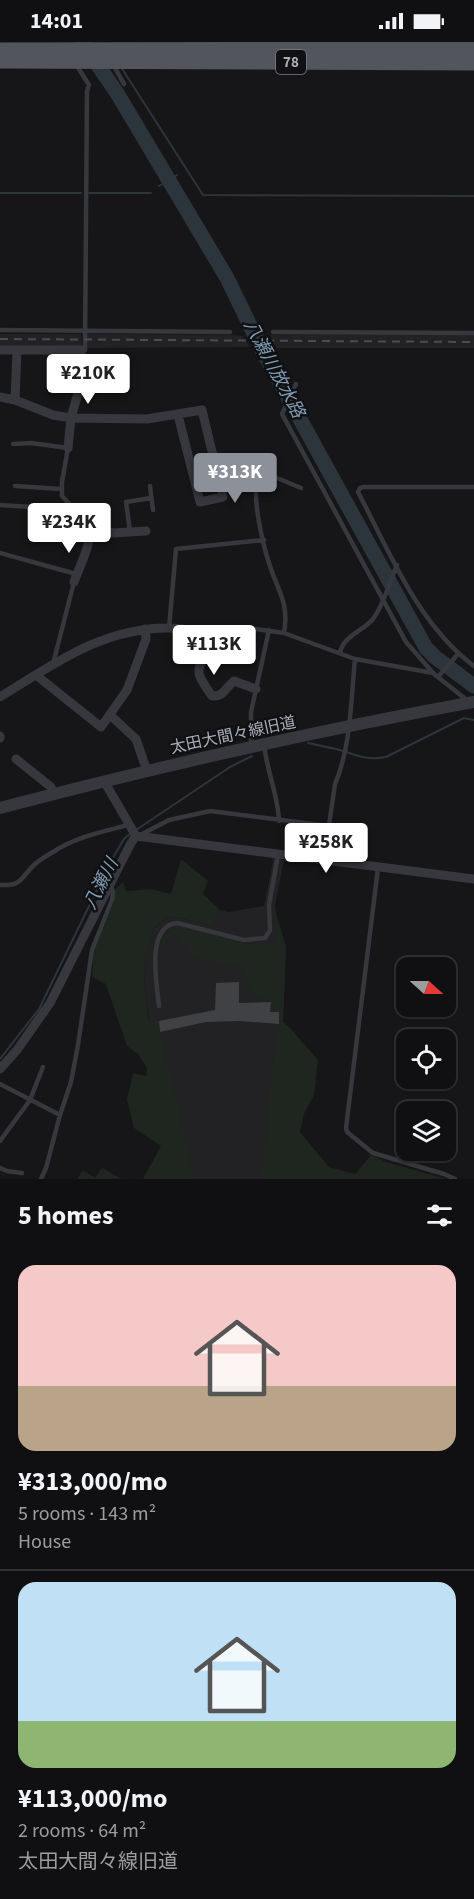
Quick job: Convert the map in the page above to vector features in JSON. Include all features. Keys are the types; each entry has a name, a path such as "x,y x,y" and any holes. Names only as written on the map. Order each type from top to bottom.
{"main road":[{"name":"78","path":"0,61 104,53 474,49"},
{"name":"78","path":"0,50 75,57"},
{"name":"78","path":"104,53 474,63"}],"street":[{"path":"0,350 81,350 81,382 72,418 68,448"},
{"path":"15,400 17,350"},
{"path":"0,397 15,400 53,415 72,418 147,419 202,410 223,497 200,502 178,415"},
{"path":"75,578 90,538 89,527 114,533 146,531"},
{"path":"0,697 53,664 116,634 170,628 206,632 209,644 197,672 212,696 223,694 234,681 256,689"},
{"path":"36,675 101,727 127,690 146,639 145,629"},
{"name":"太田大間々線旧道","path":"0,808 104,780 251,747 472,703"},
{"path":"110,715 136,739 147,771"},
{"path":"16,759 51,787 54,794"},
{"path":"104,780 129,826 137,836 474,879"},
{"path":"0,1069 50,1003 110,883 137,836"}],"lane":[{"path":"104,53 124,84"},
{"path":"75,57 89,84 87,91 85,350"},
{"path":"0,330 230,332"},
{"path":"273,332 474,333"},
{"path":"296,384 282,414 406,642 438,675 472,703"},
{"path":"13,444 31,443 68,448 61,489 62,496 82,516 89,527"},
{"path":"284,633 286,621 284,605 270,566 255,497 258,480 265,474 302,488"},
{"path":"15,486 61,489"},
{"path":"150,486 153,510"},
{"path":"474,487 364,487 358,492 396,567 426,617 457,656 474,666"},
{"path":"130,531 126,502 151,498"},
{"path":"0,505 63,509 70,506"},
{"path":"170,628 176,549 264,540"},
{"path":"0,553 75,578 53,664"},
{"path":"340,653 349,638 372,620 396,567"},
{"path":"206,632 227,629 269,630 284,633 355,659 438,675"},
{"path":"251,747 251,712 269,630"},
{"path":"438,675 457,656"},
{"path":"324,860 335,784 343,758 348,727 355,659"},
{"path":"264,745 275,791 279,821"},
{"path":"137,836 169,820 210,811 329,826"},
{"path":"0,885 17,883 25,877 31,867 77,838 129,826"},
{"path":"159,1006 155,957 161,932 171,923 177,923 244,940 265,938 270,930 269,905 278,855"},
{"path":"378,868 345,1128 373,1153 455,1179"},
{"path":"41,1179 71,1082 92,950 112,900 113,892 110,883"},
{"path":"0,1142 30,1101 43,1067"},
{"path":"0,1084 60,1115"},
{"path":"0,1167 7,1171 22,1173"}],"shaded area":[{"path":"0,334 81,334 82,347 0,346"},
{"path":"87,335 231,335 243,336 250,347 87,348"},
{"path":"270,335 474,335 474,348 276,348"},
{"path":"272,858 284,860 275,905 286,947 283,1028 269,1179 184,1179 151,1033 144,983 146,955 154,928 172,916 212,926 220,910 229,912 264,906"},
{"path":"181,859 208,881 203,894 220,910 212,926 172,916 154,928 146,955 144,982 149,1022 159,1021 195,1179 143,1179 161,1146 134,1128 127,1099 133,1073 146,1076 147,1068 139,1055 127,1046 106,984 92,977 94,950 114,902 114,890 123,882 126,891 151,889 171,894"},
{"path":"275,905 286,947 283,1022 318,1060 314,1095 304,1114 300,1132 329,1167 355,1174 371,1155 386,1162 446,1179 261,1179 279,1013 270,1012 271,1002 254,995 248,987 244,968 198,959 175,936 170,937 161,950 163,937 173,928 246,944 277,945 273,910"},
{"path":"102,1168 122,1179 77,1179 83,1170 95,1178"}],"building":[{"path":"239,982 239,1003 271,1002 270,1012 279,1012 279,1024 240,1021 206,1022 160,1032 159,1021 215,1010 216,983"}],"waterway":[{"name":"八瀬川放水路","path":"82,42 117,93 227,278 262,350 426,648 474,686"},
{"path":"121,67 203,195 474,196"},
{"name":"八瀬川放水路","path":"159,186 177,175"},
{"path":"0,193 81,193"},
{"path":"89,193 151,193"},
{"name":"八瀬川","path":"308,743 366,758 379,758 386,757 464,718 474,720"},
{"name":"八瀬川","path":"136,830 230,767 252,756"},
{"name":"八瀬川","path":"0,1059 39,1009 111,861 124,839 131,833"}],"railway":[{"path":"0,339 474,342"}]}
